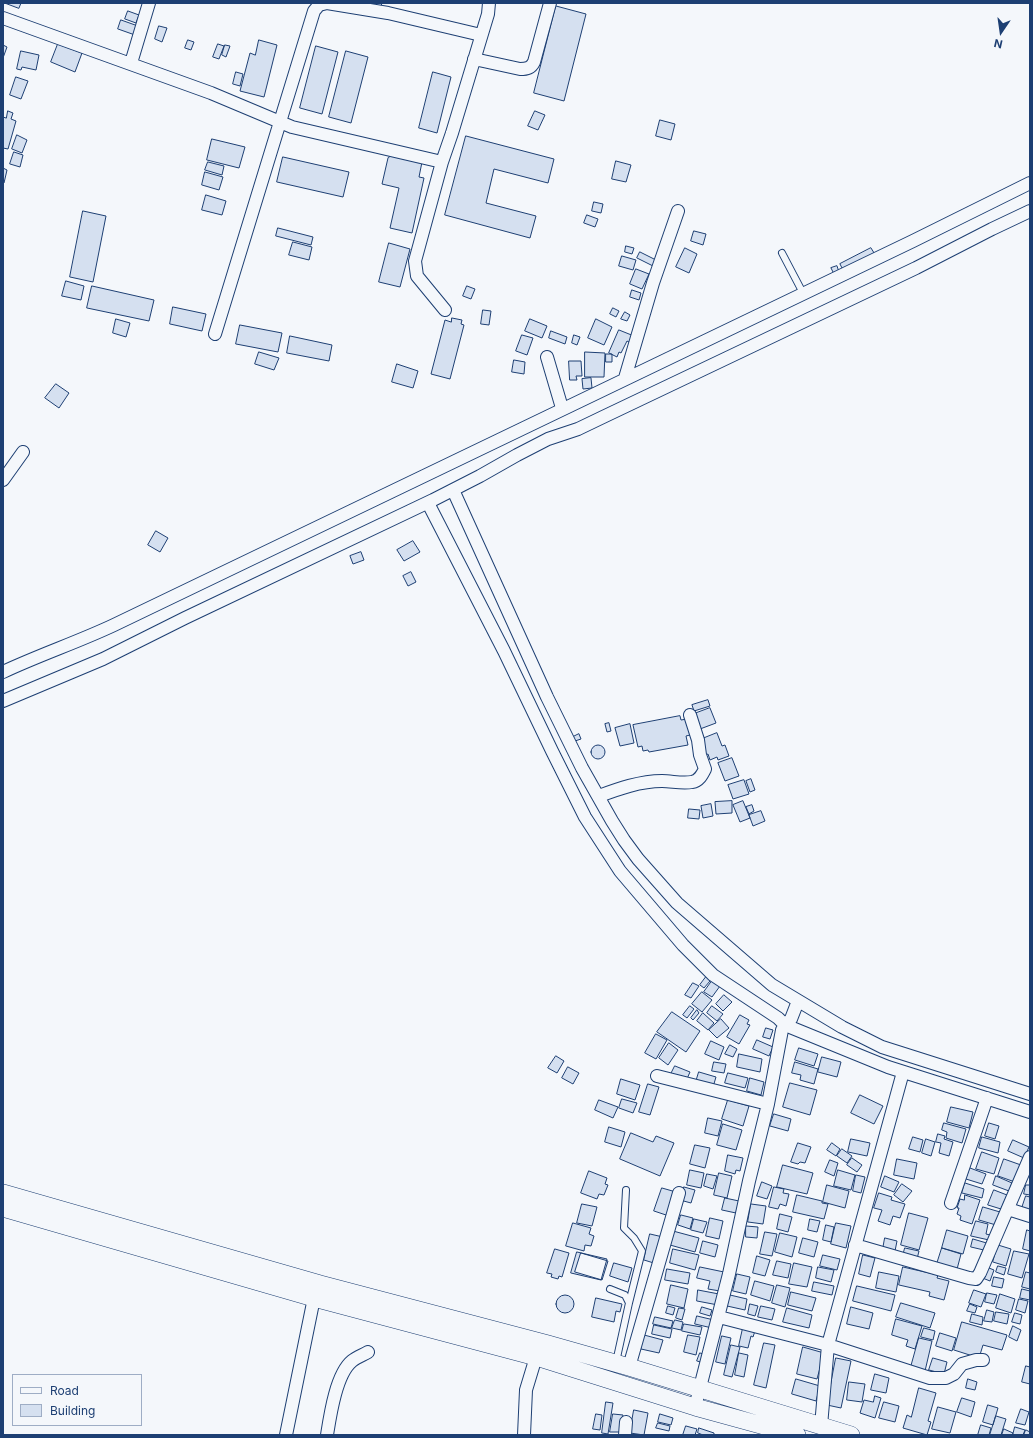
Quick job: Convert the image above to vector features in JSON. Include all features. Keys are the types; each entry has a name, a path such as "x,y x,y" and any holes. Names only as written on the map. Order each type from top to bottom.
{"street":[{"path":"131,63 148,3"},
{"path":"215,334 255,198 314,10 319,5 327,3 388,13 481,35"},
{"path":"445,310 417,276 415,261 442,162 490,3"},
{"path":"474,59 520,69 531,67 534,62 550,3"},
{"path":"3,18 211,93 292,127 442,162"},
{"path":"3,672 46,652 114,625 1030,183"},
{"path":"625,378 652,283 678,211"},
{"path":"3,701 103,659 185,618 430,502 548,440 578,429 610,414 916,268 1030,211"},
{"path":"547,357 562,408"},
{"path":"3,480 23,452"},
{"path":"451,491 547,697 582,768 612,821 638,859 677,903 772,985 797,1004 882,1047 1030,1094"},
{"path":"430,502 585,817 620,871 683,945 713,976 778,1018 888,1067 1030,1112"},
{"path":"599,796 635,785 661,781 676,783 694,782 701,777 705,770 690,715"},
{"path":"695,1407 719,1317 740,1228 749,1181 768,1104 782,1030 797,1004"},
{"path":"821,1426 828,1345 903,1072"},
{"path":"657,1076 768,1104"},
{"path":"951,1203 987,1098"},
{"path":"855,1245 969,1278 976,1278 980,1273 1030,1157"},
{"path":"623,1365 679,1192"},
{"path":"3,1193 320,1284 623,1365 852,1435"},
{"path":"3,1208 314,1298 536,1357 695,1407 797,1435"},
{"path":"1008,1209 1030,1216"},
{"path":"286,1435 314,1298"},
{"path":"719,1317 828,1345 930,1378 946,1378 954,1374 962,1364 976,1360 983,1360"},
{"path":"327,1435 331,1410 342,1374 351,1362 368,1352"},
{"path":"524,1435 526,1390 536,1357"},
{"path":"625,1435 626,1422"}],"lane":[{"path":"782,253 803,293"},
{"path":"623,1365 629,1303 642,1251 634,1238 624,1228 626,1190"},
{"path":"610,1289 625,1295 629,1303"}],"building":[{"path":"5,3 21,3 19,8"},
{"path":"364,3 382,3 380,9"},
{"path":"556,6 586,14 564,101 534,93"},
{"path":"128,11 139,15 136,23 125,19"},
{"path":"121,20 138,26 135,35 118,29"},
{"path":"159,26 167,28 162,42 155,39"},
{"path":"188,40 194,42 191,50 185,48"},
{"path":"259,40 277,45 264,97 240,91 250,53 255,55"},
{"path":"58,44 82,53 75,72 51,62"},
{"path":"218,44 224,46 219,59 213,57"},
{"path":"3,45 7,47 3,58"},
{"path":"225,45 230,46 226,57 222,55"},
{"path":"316,46 338,52 322,114 300,108"},
{"path":"21,51 39,55 36,70 22,67 21,70 17,69"},
{"path":"346,51 368,57 351,123 329,117"},
{"path":"236,72 243,74 240,86 233,84"},
{"path":"433,72 451,77 437,133 419,128"},
{"path":"16,77 28,81 21,99 10,95"},
{"path":"8,111 13,113 11,119 16,121 8,149 3,148 3,117 6,118"},
{"path":"535,111 545,115 538,130 528,126"},
{"path":"660,120 675,124 671,140 656,136"},
{"path":"17,135 27,140 22,153 12,149"},
{"path":"466,136 554,159 548,183 494,169 486,203 536,216 530,238 445,215"},
{"path":"212,139 245,147 239,168 207,160"},
{"path":"14,152 23,155 20,167 10,164"},
{"path":"393,155 422,162 419,177 424,178 412,233 390,228 399,188 382,184 388,158"},
{"path":"283,157 349,172 343,197 277,182"},
{"path":"616,161 631,165 626,182 612,179"},
{"path":"208,162 224,166 222,175 205,170"},
{"path":"3,168 7,170 4,183 3,183"},
{"path":"205,172 223,177 219,190 202,185"},
{"path":"206,195 226,201 222,215 202,210"},
{"path":"594,202 603,204 601,213 592,211"},
{"path":"83,211 106,216 93,282 70,277"},
{"path":"587,215 598,219 595,227 584,223"},
{"path":"278,228 313,237 311,245 276,236"},
{"path":"694,231 706,234 703,245 691,241"},
{"path":"293,242 312,247 309,260 289,255"},
{"path":"389,243 410,249 400,287 379,282"},
{"path":"626,246 634,248 632,254 625,252"},
{"path":"685,248 697,254 689,273 676,267"},
{"path":"871,248 876,256 844,272 840,264"},
{"path":"640,252 656,260 653,266 637,258"},
{"path":"622,256 636,260 633,270 619,266"},
{"path":"837,266 839,272 834,274 831,268"},
{"path":"636,269 649,274 642,289 630,284"},
{"path":"66,281 84,286 81,300 62,296"},
{"path":"92,286 154,300 149,321 87,308"},
{"path":"467,286 475,289 471,299 463,296"},
{"path":"632,290 641,293 639,300 630,297"},
{"path":"173,307 206,314 202,331 170,324"},
{"path":"613,308 619,311 616,317 610,314"},
{"path":"483,310 491,311 489,325 481,324"},
{"path":"625,312 630,315 627,321 621,319"},
{"path":"452,318 462,320 461,324 464,325 450,379 431,374 445,320 451,322"},
{"path":"116,319 130,323 126,337 113,333"},
{"path":"530,319 547,326 542,338 525,331"},
{"path":"596,319 612,327 604,345 588,338"},
{"path":"240,325 282,333 278,352 236,344"},
{"path":"619,330 634,336 631,343 627,341 621,353 619,352 617,357 609,353"},
{"path":"551,331 567,337 565,344 549,338"},
{"path":"522,335 533,338 527,355 516,351"},
{"path":"574,335 580,337 577,345 572,343"},
{"path":"290,336 332,345 329,361 287,353"},
{"path":"259,352 279,358 274,370 255,364"},
{"path":"585,352 605,353 604,377 585,377"},
{"path":"606,354 612,354 612,362 606,362"},
{"path":"514,360 525,362 524,374 512,372"},
{"path":"569,361 581,361 582,376 576,376 577,380 570,380"},
{"path":"397,364 418,371 413,388 392,382"},
{"path":"591,378 592,388 583,389 582,379"},
{"path":"56,384 69,393 59,408 45,398"},
{"path":"156,531 168,538 160,552 148,545"},
{"path":"413,541 420,552 404,561 397,550"},
{"path":"361,552 364,560 353,564 350,556"},
{"path":"411,572 416,582 408,586 403,576"},
{"path":"708,700 710,706 694,711 692,705"},
{"path":"710,708 716,723 700,729 694,714"},
{"path":"680,716 681,720 687,719 690,735 686,736 688,745 649,752 648,750 643,751 642,746 638,747 633,725"},
{"path":"609,723 611,731 607,732 605,724"},
{"path":"630,724 634,743 620,746 615,728"},
{"path":"717,733 722,746 725,745 729,756 718,760 717,757 710,760 708,754 703,756 701,750 705,748 702,739"},
{"path":"579,734 581,739 575,741 573,737"},
{"path":"595,745 601,745 605,749 605,755 601,759 595,759 591,755 591,749"},
{"path":"732,758 739,776 725,781 718,763"},
{"path":"751,779 755,790 750,792 746,781"},
{"path":"744,780 749,794 733,799 728,785"},
{"path":"732,801 732,813 716,814 715,802"},
{"path":"743,801 750,818 740,822 733,805"},
{"path":"711,804 713,816 703,818 701,806"},
{"path":"752,805 754,811 749,814 746,807"},
{"path":"689,809 700,810 699,819 688,818"},
{"path":"761,811 765,821 753,826 749,815"},
{"path":"706,977 710,981 704,988 700,985"},
{"path":"712,981 720,986 712,997 704,992"},
{"path":"693,983 699,986 691,998 685,995"},
{"path":"702,992 712,1000 702,1012 692,1004"},
{"path":"724,995 732,1002 723,1011 716,1004"},
{"path":"690,1006 694,1009 687,1018 683,1015"},
{"path":"712,1006 723,1014 717,1021 707,1013"},
{"path":"697,1010 699,1013 693,1020 691,1018"},
{"path":"672,1012 700,1031 686,1052 657,1032"},
{"path":"703,1013 714,1023 708,1030 697,1021"},
{"path":"740,1015 749,1020 747,1024 750,1025 739,1044 727,1037"},
{"path":"721,1019 729,1028 717,1038 709,1030"},
{"path":"766,1028 773,1030 770,1039 763,1037"},
{"path":"656,1034 667,1040 656,1059 645,1053"},
{"path":"757,1040 773,1047 769,1056 753,1049"},
{"path":"711,1041 724,1047 719,1060 705,1054"},
{"path":"669,1043 678,1050 668,1065 659,1058"},
{"path":"730,1045 737,1049 733,1057 725,1054"},
{"path":"799,1048 818,1054 814,1066 795,1060"},
{"path":"739,1054 762,1059 760,1072 737,1067"},
{"path":"556,1056 564,1061 557,1073 548,1068"},
{"path":"822,1057 841,1062 837,1077 818,1072"},
{"path":"714,1062 726,1064 724,1073 712,1071"},
{"path":"795,1062 818,1069 814,1084 800,1080 801,1075 792,1073"},
{"path":"675,1066 690,1072 686,1081 671,1074"},
{"path":"568,1067 579,1073 573,1084 562,1078"},
{"path":"699,1072 716,1077 713,1087 696,1082"},
{"path":"728,1073 748,1078 745,1088 725,1083"},
{"path":"750,1078 764,1082 761,1095 747,1091"},
{"path":"621,1079 640,1085 635,1100 617,1094"},
{"path":"790,1083 817,1090 810,1115 783,1107"},
{"path":"648,1084 659,1087 650,1115 639,1112"},
{"path":"860,1095 883,1106 874,1124 851,1113"},
{"path":"622,1099 637,1103 633,1113 619,1108"},
{"path":"599,1100 618,1107 613,1118 595,1110"},
{"path":"728,1100 749,1106 743,1126 722,1119"},
{"path":"951,1107 973,1112 969,1128 947,1122"},
{"path":"774,1114 791,1119 788,1131 770,1126"},
{"path":"708,1118 722,1121 718,1136 705,1133"},
{"path":"944,1123 966,1129 962,1143 946,1138 947,1132 942,1130"},
{"path":"989,1123 999,1126 995,1139 985,1136"},
{"path":"723,1124 742,1130 736,1150 717,1145"},
{"path":"609,1127 625,1132 621,1147 605,1142"},
{"path":"631,1133 653,1142 656,1136 674,1143 660,1176 620,1159"},
{"path":"938,1134 945,1136 944,1139 953,1142 949,1156 939,1153 941,1143 936,1142"},
{"path":"913,1137 923,1140 920,1152 909,1149"},
{"path":"982,1137 1000,1142 998,1153 979,1148"},
{"path":"851,1139 870,1143 867,1156 848,1152"},
{"path":"926,1139 935,1142 931,1156 922,1153"},
{"path":"1013,1140 1029,1147 1024,1158 1008,1151"},
{"path":"798,1143 811,1147 805,1163 800,1162 798,1164 791,1162"},
{"path":"832,1143 840,1149 836,1156 827,1150"},
{"path":"695,1145 710,1148 705,1168 690,1164"},
{"path":"842,1149 852,1156 847,1163 837,1156"},
{"path":"982,1152 999,1158 994,1174 976,1169"},
{"path":"728,1155 743,1158 740,1171 736,1170 735,1174 725,1171"},
{"path":"852,1158 862,1165 857,1172 847,1165"},
{"path":"897,1159 917,1163 914,1179 894,1175"},
{"path":"1004,1159 1021,1165 1015,1182 998,1176"},
{"path":"830,1160 838,1163 834,1176 825,1172"},
{"path":"783,1165 813,1173 807,1194 777,1187"},
{"path":"970,1168 986,1174 982,1184 966,1179"},
{"path":"690,1170 704,1173 701,1188 687,1185"},
{"path":"838,1170 855,1175 851,1190 834,1186"},
{"path":"589,1171 607,1178 605,1184 608,1185 604,1195 599,1194 597,1199 581,1193"},
{"path":"719,1173 732,1176 727,1198 714,1195"},
{"path":"707,1174 717,1176 713,1189 704,1186"},
{"path":"856,1175 865,1177 861,1193 853,1191"},
{"path":"885,1176 899,1182 894,1192 881,1187"},
{"path":"996,1176 1012,1183 1009,1191 993,1185"},
{"path":"762,1182 772,1186 767,1199 757,1196"},
{"path":"965,1183 984,1189 982,1198 962,1193"},
{"path":"902,1184 912,1191 903,1202 894,1195"},
{"path":"827,1185 849,1191 845,1208 823,1202"},
{"path":"1026,1185 1030,1185 1030,1195 1024,1194"},
{"path":"684,1187 695,1190 691,1203 680,1200"},
{"path":"774,1187 784,1189 783,1193 789,1194 786,1206 780,1204 778,1209 769,1207"},
{"path":"662,1188 676,1192 669,1216 654,1211"},
{"path":"994,1190 1007,1195 1001,1209 988,1205"},
{"path":"879,1193 892,1197 891,1200 905,1204 900,1218 893,1216 890,1225 878,1221 882,1210 874,1208"},
{"path":"797,1195 822,1201 822,1203 828,1204 824,1219 793,1212"},
{"path":"965,1195 980,1200 972,1224 960,1220 961,1216 957,1214 960,1199 964,1200"},
{"path":"1026,1196 1030,1197 1030,1210 1022,1208"},
{"path":"725,1198 739,1201 736,1213 722,1210"},
{"path":"582,1204 597,1207 592,1226 577,1223"},
{"path":"751,1204 766,1206 763,1224 748,1222"},
{"path":"983,1207 1000,1212 996,1225 979,1220"},
{"path":"909,1213 928,1218 919,1250 901,1245"},
{"path":"780,1214 792,1217 788,1232 777,1229"},
{"path":"681,1215 693,1218 690,1229 678,1225"},
{"path":"710,1218 723,1221 719,1239 706,1236"},
{"path":"694,1219 707,1222 703,1233 691,1230"},
{"path":"810,1219 820,1221 817,1232 808,1230"},
{"path":"976,1221 988,1224 986,1234 990,1235 989,1240 971,1236"},
{"path":"573,1223 591,1228 589,1234 594,1236 591,1246 585,1245 584,1251 566,1246"},
{"path":"836,1223 851,1226 846,1248 831,1244"},
{"path":"826,1225 834,1227 831,1242 823,1240"},
{"path":"746,1226 758,1227 757,1238 746,1237"},
{"path":"947,1230 968,1236 963,1254 942,1248"},
{"path":"1027,1230 1030,1231 1030,1251 1023,1249"},
{"path":"673,1231 699,1238 695,1252 670,1245"},
{"path":"765,1232 777,1234 772,1256 760,1254"},
{"path":"780,1233 797,1237 792,1257 775,1252"},
{"path":"650,1234 663,1237 657,1264 644,1260"},
{"path":"803,1238 818,1242 814,1257 799,1253"},
{"path":"885,1238 897,1241 895,1251 883,1249"},
{"path":"973,1239 990,1244 988,1251 971,1247"},
{"path":"703,1241 718,1245 715,1257 700,1253"},
{"path":"998,1245 1011,1249 1006,1266 993,1262"},
{"path":"905,1248 919,1251 917,1259 903,1256"},
{"path":"942,1248 961,1254 956,1273 936,1267"},
{"path":"555,1249 569,1253 562,1277 559,1276 558,1279 551,1277 552,1274 547,1273"},
{"path":"673,1249 699,1255 695,1270 670,1263"},
{"path":"1014,1251 1029,1254 1022,1278 1008,1274"},
{"path":"577,1252 607,1259 601,1280 571,1273"},
{"path":"581,1253 608,1261 602,1280 575,1272"},
{"path":"823,1255 840,1259 837,1270 820,1266"},
{"path":"863,1255 875,1258 870,1277 859,1274"},
{"path":"757,1256 770,1260 765,1276 753,1273"},
{"path":"777,1261 791,1264 788,1278 773,1275"},
{"path":"614,1263 632,1268 628,1282 610,1276"},
{"path":"794,1263 812,1267 807,1287 789,1284"},
{"path":"984,1266 994,1270 990,1281 980,1277"},
{"path":"998,1266 1006,1268 1004,1275 996,1272"},
{"path":"700,1267 724,1272 720,1291 708,1289 710,1281 697,1278"},
{"path":"818,1267 834,1270 831,1282 816,1278"},
{"path":"903,1267 938,1275 937,1278 949,1281 944,1300 929,1296 930,1292 899,1285"},
{"path":"667,1269 690,1273 688,1284 665,1280"},
{"path":"879,1272 899,1276 896,1292 876,1288"},
{"path":"1026,1272 1030,1273 1030,1289 1022,1287"},
{"path":"737,1274 750,1277 746,1294 733,1291"},
{"path":"994,1277 1004,1279 1002,1288 992,1286"},
{"path":"755,1281 774,1286 770,1301 751,1295"},
{"path":"814,1282 834,1286 832,1295 812,1291"},
{"path":"671,1285 688,1289 684,1308 667,1304"},
{"path":"777,1285 790,1288 785,1307 772,1303"},
{"path":"857,1286 895,1295 891,1311 853,1301"},
{"path":"1022,1289 1030,1291 1030,1300 1020,1298"},
{"path":"698,1290 719,1294 718,1305 697,1301"},
{"path":"974,1290 986,1294 981,1307 969,1303"},
{"path":"791,1292 816,1298 812,1311 788,1305"},
{"path":"987,1293 997,1295 994,1304 985,1302"},
{"path":"1000,1294 1015,1299 1011,1313 996,1308"},
{"path":"565,1295 571,1298 574,1304 571,1310 565,1313 559,1310 556,1304 559,1298"},
{"path":"730,1295 747,1299 745,1310 727,1306"},
{"path":"596,1298 622,1304 620,1312 616,1311 614,1322 592,1317"},
{"path":"1019,1299 1028,1301 1025,1313 1016,1310"},
{"path":"901,1303 935,1313 930,1328 896,1317"},
{"path":"750,1304 758,1306 755,1316 748,1314"},
{"path":"970,1304 977,1307 975,1313 967,1311"},
{"path":"668,1306 675,1308 673,1315 666,1313"},
{"path":"761,1306 775,1309 772,1320 758,1317"},
{"path":"702,1307 712,1310 710,1316 700,1313"},
{"path":"851,1307 873,1313 869,1329 847,1324"},
{"path":"679,1308 685,1309 682,1320 676,1318"},
{"path":"787,1308 812,1315 809,1328 783,1322"},
{"path":"987,1310 994,1312 992,1322 984,1321"},
{"path":"996,1312 1009,1314 1007,1324 994,1321"},
{"path":"1015,1313 1022,1315 1020,1324 1012,1322"},
{"path":"972,1314 983,1317 982,1325 970,1322"},
{"path":"697,1316 714,1320 712,1328 695,1324"},
{"path":"655,1317 673,1321 671,1328 653,1324"},
{"path":"896,1319 922,1326 915,1349 906,1346 908,1340 892,1335"},
{"path":"675,1320 683,1322 681,1330 672,1328"},
{"path":"962,1322 1007,1335 1002,1350 983,1345 979,1358 954,1350"},
{"path":"684,1324 702,1327 700,1335 682,1331"},
{"path":"654,1325 672,1329 670,1338 652,1334"},
{"path":"1013,1326 1021,1330 1017,1341 1009,1337"},
{"path":"743,1328 755,1331 753,1337 751,1336 748,1348 739,1346"},
{"path":"924,1328 935,1331 933,1340 921,1337"},
{"path":"940,1333 956,1338 952,1351 936,1346"},
{"path":"644,1335 663,1340 659,1353 641,1349"},
{"path":"688,1335 700,1337 696,1355 684,1352"},
{"path":"722,1336 731,1338 725,1364 716,1362"},
{"path":"919,1338 932,1341 925,1371 911,1367"},
{"path":"764,1343 775,1345 766,1388 754,1385"},
{"path":"731,1345 740,1347 732,1377 724,1375"},
{"path":"803,1347 824,1353 817,1379 797,1374"},
{"path":"700,1353 707,1355 704,1363 697,1361"},
{"path":"739,1353 748,1355 744,1377 735,1375"},
{"path":"836,1358 851,1361 841,1408 827,1405"},
{"path":"933,1358 947,1362 944,1374 929,1370"},
{"path":"1026,1366 1030,1367 1030,1384 1022,1382"},
{"path":"875,1374 889,1378 886,1393 871,1390"},
{"path":"796,1379 820,1386 816,1401 792,1394"},
{"path":"968,1379 977,1382 975,1390 966,1388"},
{"path":"849,1382 865,1384 862,1402 847,1400"},
{"path":"919,1388 936,1393 928,1421 931,1422 927,1435 903,1428 907,1415 911,1417"},
{"path":"875,1396 881,1398 875,1418 860,1413 864,1400 873,1402"},
{"path":"962,1398 975,1402 971,1417 957,1412"},
{"path":"606,1402 613,1403 608,1434 602,1433"},
{"path":"884,1402 899,1406 895,1422 879,1418"},
{"path":"988,1405 998,1408 993,1425 983,1422"},
{"path":"938,1407 956,1412 950,1433 932,1429"},
{"path":"1021,1409 1029,1412 1025,1425 1016,1423"},
{"path":"634,1410 648,1413 644,1435 630,1433"},
{"path":"596,1414 602,1415 600,1430 593,1429"},
{"path":"613,1414 623,1415 621,1432 610,1432"},
{"path":"660,1414 673,1418 671,1425 658,1422"},
{"path":"996,1416 1006,1419 1001,1435 990,1435"},
{"path":"658,1423 670,1426 669,1431 656,1428"},
{"path":"981,1425 991,1428 989,1435 978,1435"},
{"path":"686,1426 697,1429 695,1435 683,1435"},
{"path":"1015,1427 1025,1430 1023,1435 1013,1435"},
{"path":"699,1428 714,1433 714,1435 703,1435 698,1433"},
{"path":"1004,1429 1013,1433 1012,1435 1002,1435"},
{"path":"1026,1430 1030,1432 1030,1435 1024,1435"}]}
